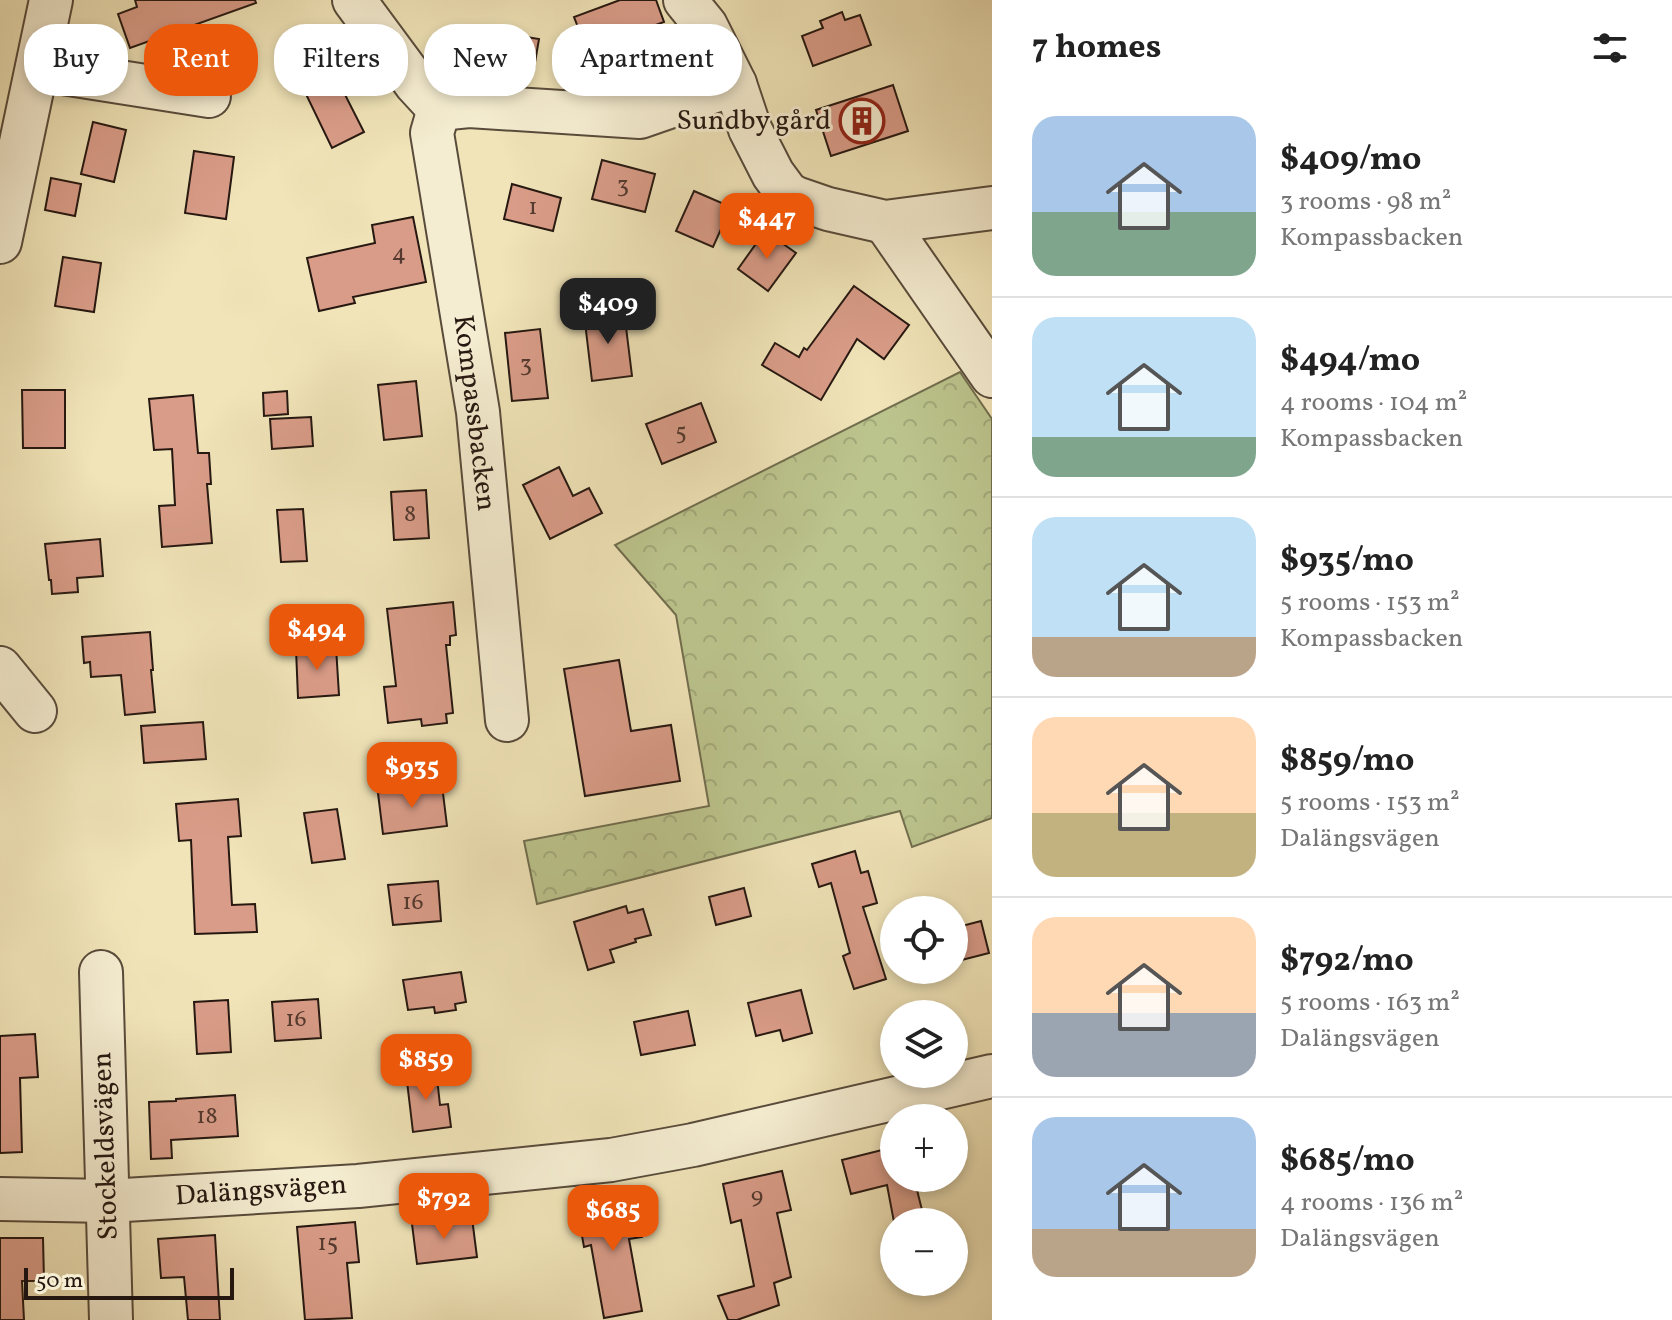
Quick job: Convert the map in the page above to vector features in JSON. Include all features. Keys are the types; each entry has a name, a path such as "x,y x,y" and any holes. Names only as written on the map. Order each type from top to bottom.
{"street":[{"path":"46,24 51,0"},
{"path":"354,0 416,84 439,109 469,106 640,117 700,96"},
{"path":"685,0 704,24"},
{"path":"0,242 31,96"},
{"path":"739,96 750,129 773,174 787,193 828,209 885,222 992,208"},
{"name":"Kompassbacken","path":"439,109 432,133 478,412 507,720"},
{"path":"885,222 992,376"},
{"path":"0,668 35,711"},
{"name":"Stockeldsvägen","path":"101,972 111,1320"},
{"name":"Dalängsvägen","path":"0,1199 108,1201 358,1186 611,1160 693,1145 992,1076"}],"green space":[{"path":"960,372 992,419 992,818 912,847 900,811 537,904 524,841 709,806 676,615 615,545"}],"building":[{"path":"135,0 255,0 256,3 197,24 144,24 144,43 130,48 128,24 122,24 118,14 137,7"},
{"path":"620,0 656,0 664,22 577,24 574,17"},
{"path":"842,12 845,20 860,15 871,45 813,66 802,36 823,28 820,21"},
{"name":"Sundby gård","path":"893,85 908,131 831,156 816,110"},
{"path":"307,96 346,96 364,132 332,148"},
{"path":"93,122 126,130 114,182 81,174"},
{"path":"194,151 234,157 226,219 185,213"},
{"path":"602,160 655,174 645,212 592,199"},
{"path":"51,178 81,184 75,216 45,210"},
{"path":"512,184 561,198 553,231 504,219"},
{"path":"694,191 731,207 713,247 676,231"},
{"path":"413,217 426,282 353,297 355,303 319,311 307,258 375,243 372,225"},
{"path":"765,231 796,253 768,291 738,269"},
{"path":"63,257 101,263 94,312 55,306"},
{"path":"854,286 909,325 884,359 857,339 821,400 762,365 775,343 799,357"},
{"path":"619,310 617,316 625,319 632,376 592,381 584,314"},
{"path":"540,329 548,398 512,401 505,333"},
{"path":"416,381 422,436 384,440 378,385"},
{"path":"22,390 65,390 65,448 23,448"},
{"path":"287,391 288,414 264,416 263,393"},
{"path":"193,395 198,453 209,453 211,484 207,484 212,543 162,547 159,506 175,505 172,449 154,450 149,399"},
{"path":"701,403 716,442 662,464 646,424"},
{"path":"311,417 313,446 272,449 270,419"},
{"path":"559,467 573,496 589,488 602,513 550,539 523,485"},
{"path":"426,490 429,538 394,540 391,492"},
{"path":"303,509 307,561 281,562 277,510"},
{"path":"100,539 103,576 77,578 78,592 52,594 45,544"},
{"path":"453,602 456,635 450,636 450,645 446,645 453,713 446,714 447,723 422,726 421,719 388,723 384,687 396,686 387,609"},
{"path":"150,632 155,712 125,715 121,675 91,677 90,662 84,663 82,637"},
{"path":"336,647 339,695 298,698 296,649"},
{"path":"619,660 631,731 671,725 680,781 585,796 564,669"},
{"path":"203,722 206,759 144,763 141,726"},
{"path":"442,785 447,826 383,834 378,793"},
{"path":"238,799 241,836 228,837 232,905 255,904 257,932 195,934 191,840 179,841 176,804"},
{"path":"337,809 345,859 312,863 304,813"},
{"path":"855,851 861,873 868,871 877,903 863,907 880,960 880,981 854,989 843,956 850,953 831,883 819,887 812,864"},
{"path":"438,881 441,921 393,925 388,885"},
{"path":"744,888 751,916 716,925 709,897"},
{"path":"626,906 628,913 643,909 651,935 610,950 614,962 588,970 574,922"},
{"path":"981,921 989,953 968,958 968,924"},
{"path":"461,972 466,1002 455,1004 456,1010 435,1013 434,1007 408,1010 403,980"},
{"path":"801,990 812,1033 783,1041 780,1030 756,1036 748,1003"},
{"path":"318,999 321,1038 275,1041 272,1002"},
{"path":"228,1000 231,1052 197,1054 194,1002"},
{"path":"688,1011 695,1045 641,1055 634,1022"},
{"path":"35,1034 38,1077 20,1078 22,1152 0,1153 0,1036"},
{"path":"436,1069 440,1105 448,1104 451,1127 413,1132 406,1073"},
{"path":"235,1095 238,1136 171,1140 172,1158 151,1159 149,1102"},
{"path":"880,1150 880,1187 851,1194 842,1160"},
{"path":"782,1171 791,1210 777,1213 791,1277 774,1283 779,1305 737,1320 728,1320 718,1296 754,1286 741,1220 731,1223 723,1184"},
{"path":"888,1192 918,1192 922,1208 891,1208"},
{"path":"636,1198 642,1237 629,1239 642,1311 604,1318 591,1245 584,1247 577,1208"},
{"path":"472,1218 477,1257 417,1264 412,1224"},
{"path":"355,1222 359,1262 347,1263 352,1318 305,1320 297,1227"},
{"path":"215,1235 220,1320 188,1320 184,1277 161,1278 158,1239"},
{"path":"0,1238 43,1238 44,1281 22,1281 24,1320 0,1320"}],"place":[{"name":"Sundby gård","path":"862,121"}]}
